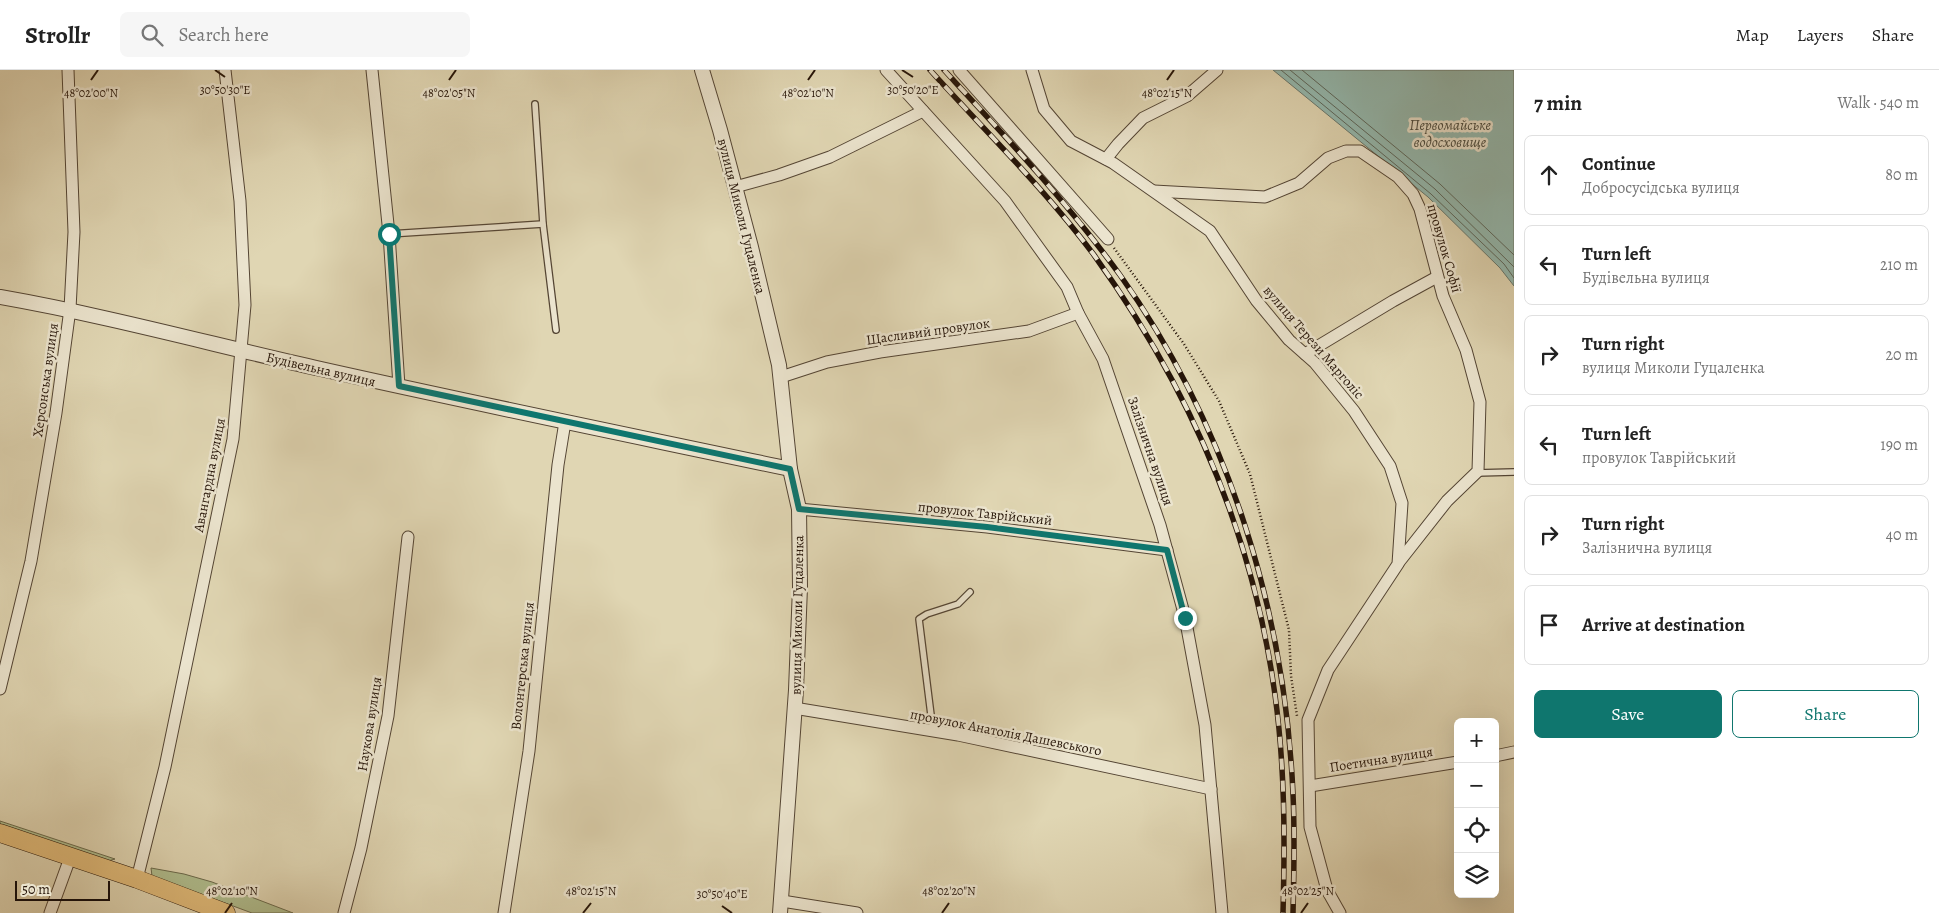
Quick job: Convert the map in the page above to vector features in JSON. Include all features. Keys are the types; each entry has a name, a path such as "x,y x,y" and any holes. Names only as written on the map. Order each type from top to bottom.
{"main road":[{"path":"0,833 136,879 226,913"}],"street":[{"name":"Херсонська вулиця","path":"0,689 33,552 56,413 70,309 74,232 68,70"},
{"name":"Авангардна вулиця","path":"136,879 165,767 233,439 242,351 244,306 240,201 225,70"},
{"path":"372,70 389,234 399,386"},
{"name":"вулиця Миколи Гуцаленка","path":"702,70 753,256 781,377 790,469 799,509 800,587 781,907"},
{"name":"Залізнична вулиця","path":"886,70 1004,201 1067,286 1078,313 1103,359 1167,550 1185,618 1205,725 1222,913"},
{"path":"959,70 1108,239"},
{"name":"вулиця Терези Марголіс","path":"1032,70 1044,109 1071,141 1106,159 1210,231 1256,300 1289,340 1315,363 1354,411 1390,466 1402,503 1398,564 1328,670 1308,720 1310,826 1327,890 1340,913"},
{"path":"1106,159 1143,118 1186,96 1217,70"},
{"path":"735,187 779,175 830,157 923,111"},
{"name":"провулок Софії","path":"1153,190 1265,197 1298,183 1328,158 1346,151 1360,151 1398,177 1413,194 1420,208 1442,296 1466,350 1480,402 1478,471 1475,473"},
{"path":"1305,354 1393,300 1438,277"},
{"name":"Будівельна вулиця","path":"0,297 70,309 242,351 399,386 790,469"},
{"name":"Щасливий провулок","path":"781,377 827,362 880,352 1029,332 1078,313"},
{"name":"Волонтерська вулиця","path":"504,913 529,751 558,466 565,422"},
{"path":"1398,564 1447,500 1475,473"},
{"name":"провулок Таврійський","path":"799,509 987,527 1167,550"},
{"name":"Наукова вулиця","path":"344,913 362,848 388,716 408,538"},
{"name":"провулок Анатолія Дашевського","path":"794,708 933,731 1211,789"},
{"path":"1499,755 1514,752"},
{"name":"Поетична вулиця","path":"1310,786 1454,763"},
{"path":"50,913 70,858"},
{"path":"781,907 857,913"}],"lane":[{"path":"535,104 543,224 556,330"},
{"path":"389,234 543,224"},
{"path":"1475,473 1514,472"},
{"path":"933,731 919,619 927,614 958,604 970,592"}],"path":[{"path":"1108,239 1184,344 1219,401 1250,474 1261,525 1289,630 1291,676 1297,719 1308,731"}],"green space":[{"path":"0,821 115,859 108,861 0,824"},
{"path":"151,868 184,874 212,882 293,913 252,913 152,876"}],"water":[{"name":"Первомайське водосховище","path":"1273,70 1514,70 1514,286 1500,268 1428,197"}],"railway":[{"path":"930,70 1035,184 1094,255 1128,305 1159,357 1187,409 1212,463 1233,519 1251,576 1265,635 1275,695 1281,749 1284,804 1283,913"},
{"path":"944,70 1057,195 1120,275 1158,333 1191,394 1220,457 1244,522 1263,589 1278,657 1288,725 1293,794 1293,913"}],"route":[{"path":"389,234 399,386 790,469 799,509 987,527 1167,550 1185,618"}]}
